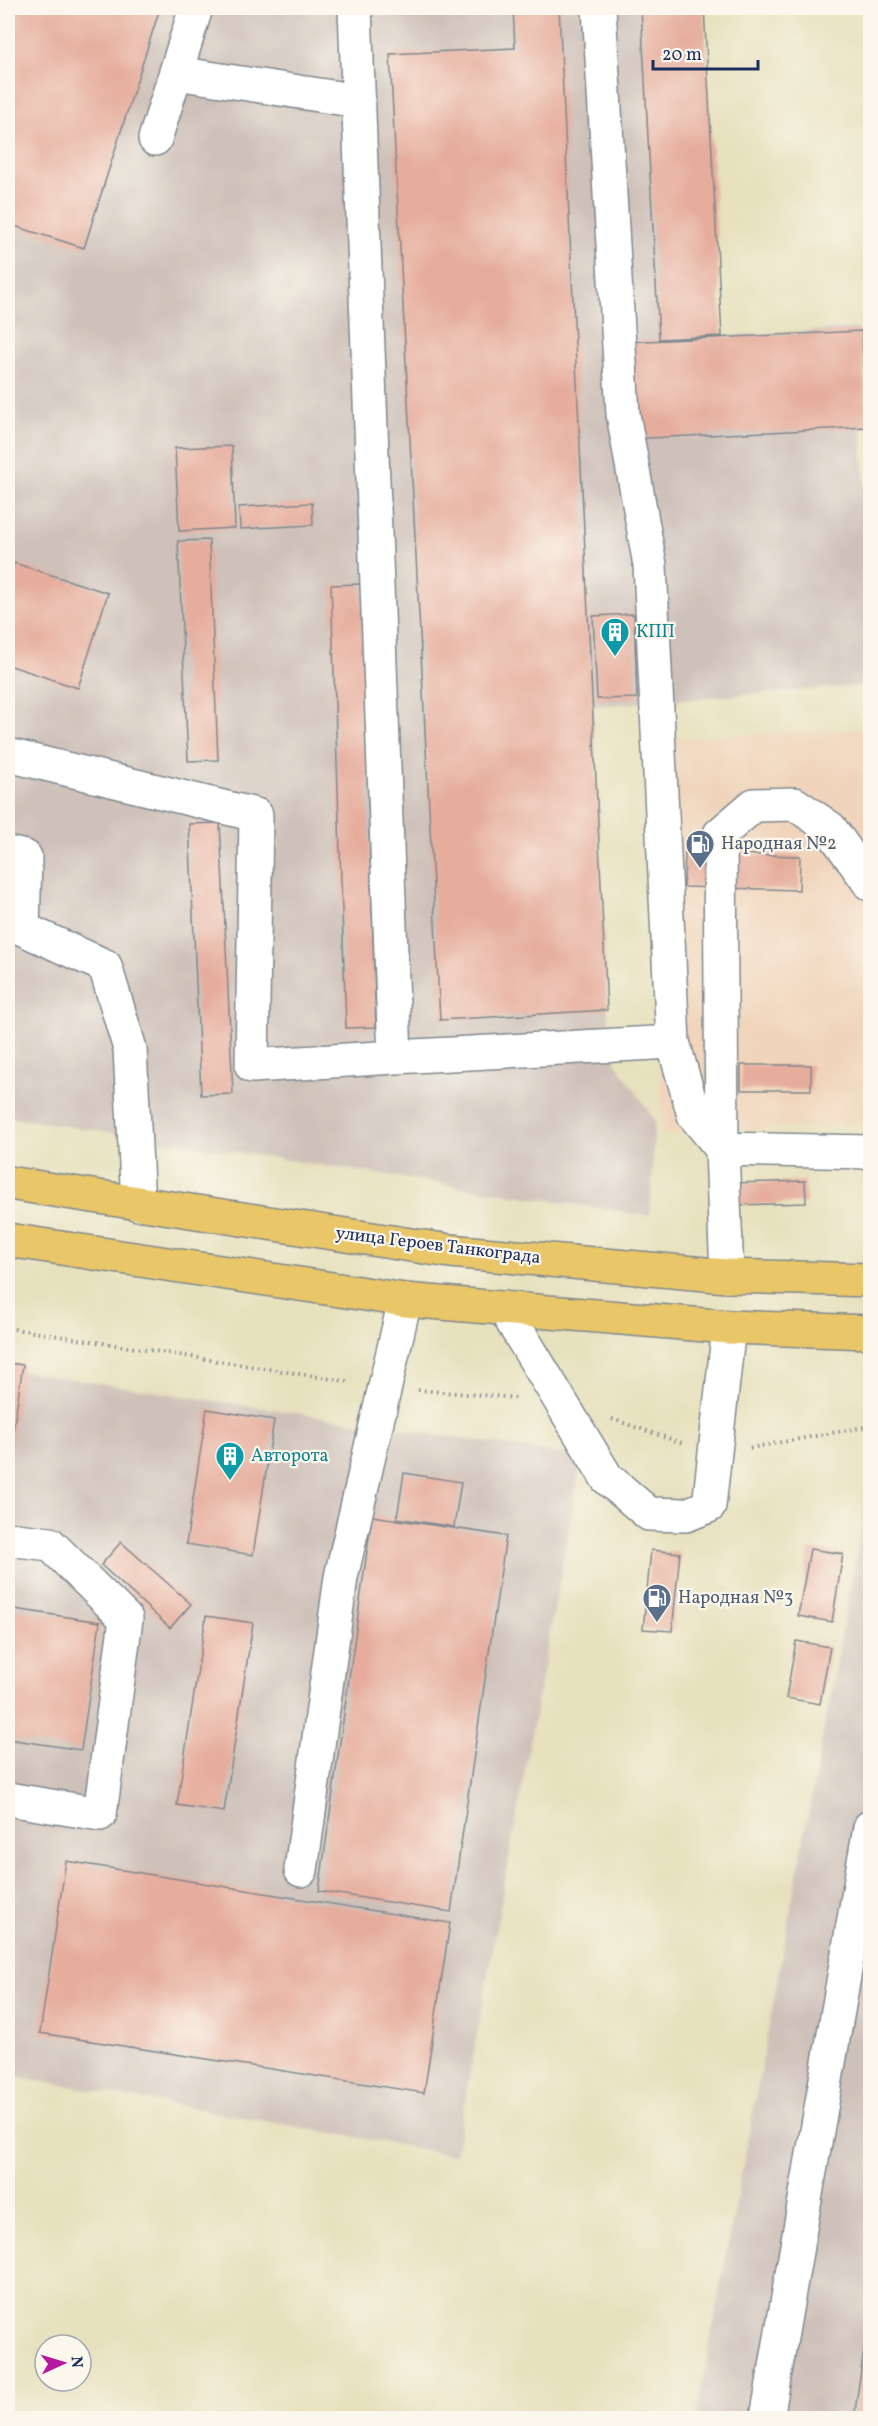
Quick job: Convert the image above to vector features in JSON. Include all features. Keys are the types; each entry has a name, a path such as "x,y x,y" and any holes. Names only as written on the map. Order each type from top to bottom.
{"main road":[{"name":"улица Героев Танкограда","path":"8,1183 450,1251 727,1276 870,1280"},
{"path":"8,1240 405,1300 729,1327 870,1332"}],"lane":[{"path":"155,139 196,8"},
{"path":"355,8 395,1057"},
{"path":"599,8 623,414 650,565 673,1042 694,1115 722,1149 870,1152"},
{"path":"176,74 358,101"},
{"path":"8,754 256,815 252,1066 673,1042"},
{"path":"727,1276 722,1149 720,834 754,806 795,804 830,828 870,884"},
{"path":"8,853 25,857 23,929 105,966 130,1049 138,1204"},
{"path":"301,1870 341,1577 405,1300"},
{"path":"504,1308 607,1478 649,1514 686,1515 710,1506 729,1327"},
{"path":"8,1539 50,1544 126,1619 100,1814 8,1799"},
{"path":"767,2418 870,1827"}],"path":[{"path":"8,1328 385,1387 561,1402 715,1454 870,1426"}],"shaded area":[{"path":"8,8 704,8 722,336 858,328 870,626 870,685 593,706 610,1054 655,1120 650,1216 8,1117"},
{"path":"870,728 870,1123 663,1134 643,740"},
{"path":"8,1369 582,1457 455,2155 8,2075"},
{"path":"866,1503 870,1504 870,2418 696,2418"}],"building":[{"path":"8,8 160,8 84,248 8,224"},
{"path":"513,8 559,8 607,1010 440,1020 390,54 515,48"},
{"path":"641,8 704,8 722,336 659,339"},
{"path":"862,331 867,427 630,439 625,342"},
{"path":"232,446 235,528 179,531 175,448"},
{"path":"312,503 313,525 240,529 239,507"},
{"path":"209,540 218,760 188,761 178,541"},
{"path":"14,563 108,593 78,688 8,665 8,582"},
{"path":"361,584 376,1027 346,1028 331,585"},
{"name":"КПП","path":"634,614 637,698 597,699 593,616"},
{"path":"220,823 233,1094 201,1095 189,824"},
{"path":"685,853 800,856 799,890 684,887"},
{"path":"741,1065 811,1065 811,1090 741,1090"},
{"path":"805,1181 806,1203 735,1205 734,1183"},
{"path":"8,1363 23,1365 9,1457 8,1457"},
{"name":"Авторота","path":"207,1409 274,1420 253,1555 186,1544"},
{"path":"404,1473 461,1482 454,1527 397,1518"},
{"path":"372,1516 506,1536 451,1912 319,1891"},
{"path":"121,1542 191,1604 170,1628 101,1565"},
{"path":"810,1549 843,1554 832,1622 798,1616"},
{"path":"651,1550 680,1553 672,1631 643,1629"},
{"path":"8,1608 100,1622 81,1750 8,1739"},
{"path":"206,1616 253,1623 224,1812 177,1805"},
{"path":"796,1641 830,1647 820,1704 786,1698"},
{"path":"66,1861 450,1923 424,2093 40,2033"},
{"path":"869,2316 870,2418 854,2418"}],"place":[{"name":"КПП","path":"615,658"},
{"name":"Народная №2","path":"700,870"},
{"name":"Авторота","path":"230,1482"},
{"name":"Народная №3","path":"657,1624"}]}
